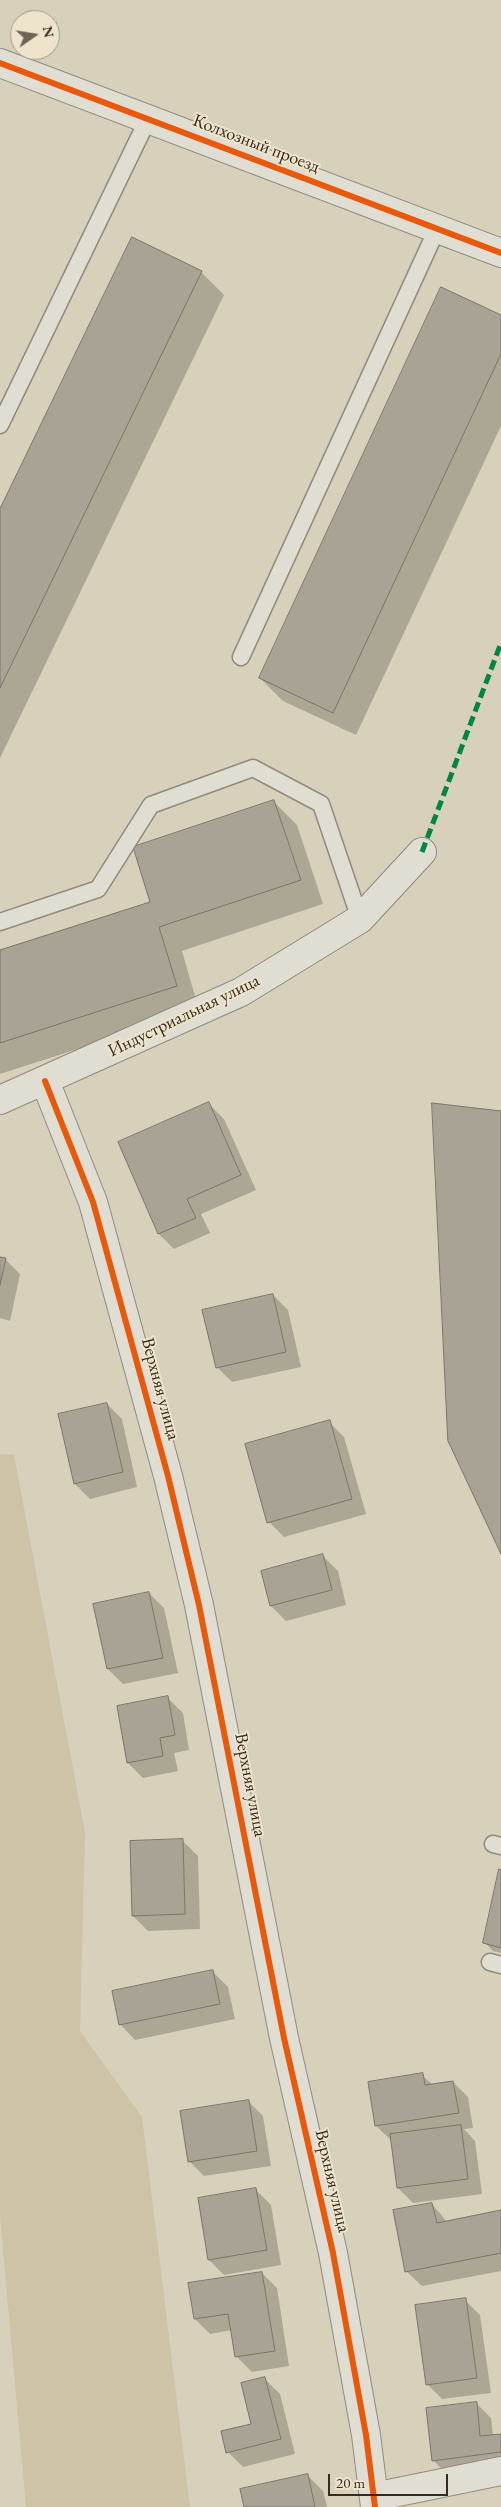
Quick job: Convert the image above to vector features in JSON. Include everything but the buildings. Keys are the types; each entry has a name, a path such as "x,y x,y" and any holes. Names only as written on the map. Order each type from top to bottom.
{"street":[{"name":"Колхозный проезд","path":"0,63 501,253"},
{"name":"Индустриальная улица","path":"0,1100 241,992 360,920 422,852"},
{"name":"Верхняя улица","path":"45,1081 93,1202 168,1476 199,1605 284,2038 333,2253 366,2435 375,2502"},
{"path":"375,2502 501,2471"}],"lane":[{"path":"0,425 148,119"},
{"path":"241,657 437,229"},
{"path":"0,922 98,889 151,805 254,768 321,804 360,920"}],"shaded area":[{"path":"0,1454 14,1455 85,1832 80,2031 142,2117 190,2507 26,2507 0,2216"}],"marked path":[{"path":"422,852 501,643"}],"cycle path":[{"path":"0,63 501,253"},
{"path":"45,1081 93,1202 168,1476 199,1605 284,2038 333,2253 366,2435 375,2507"}]}
